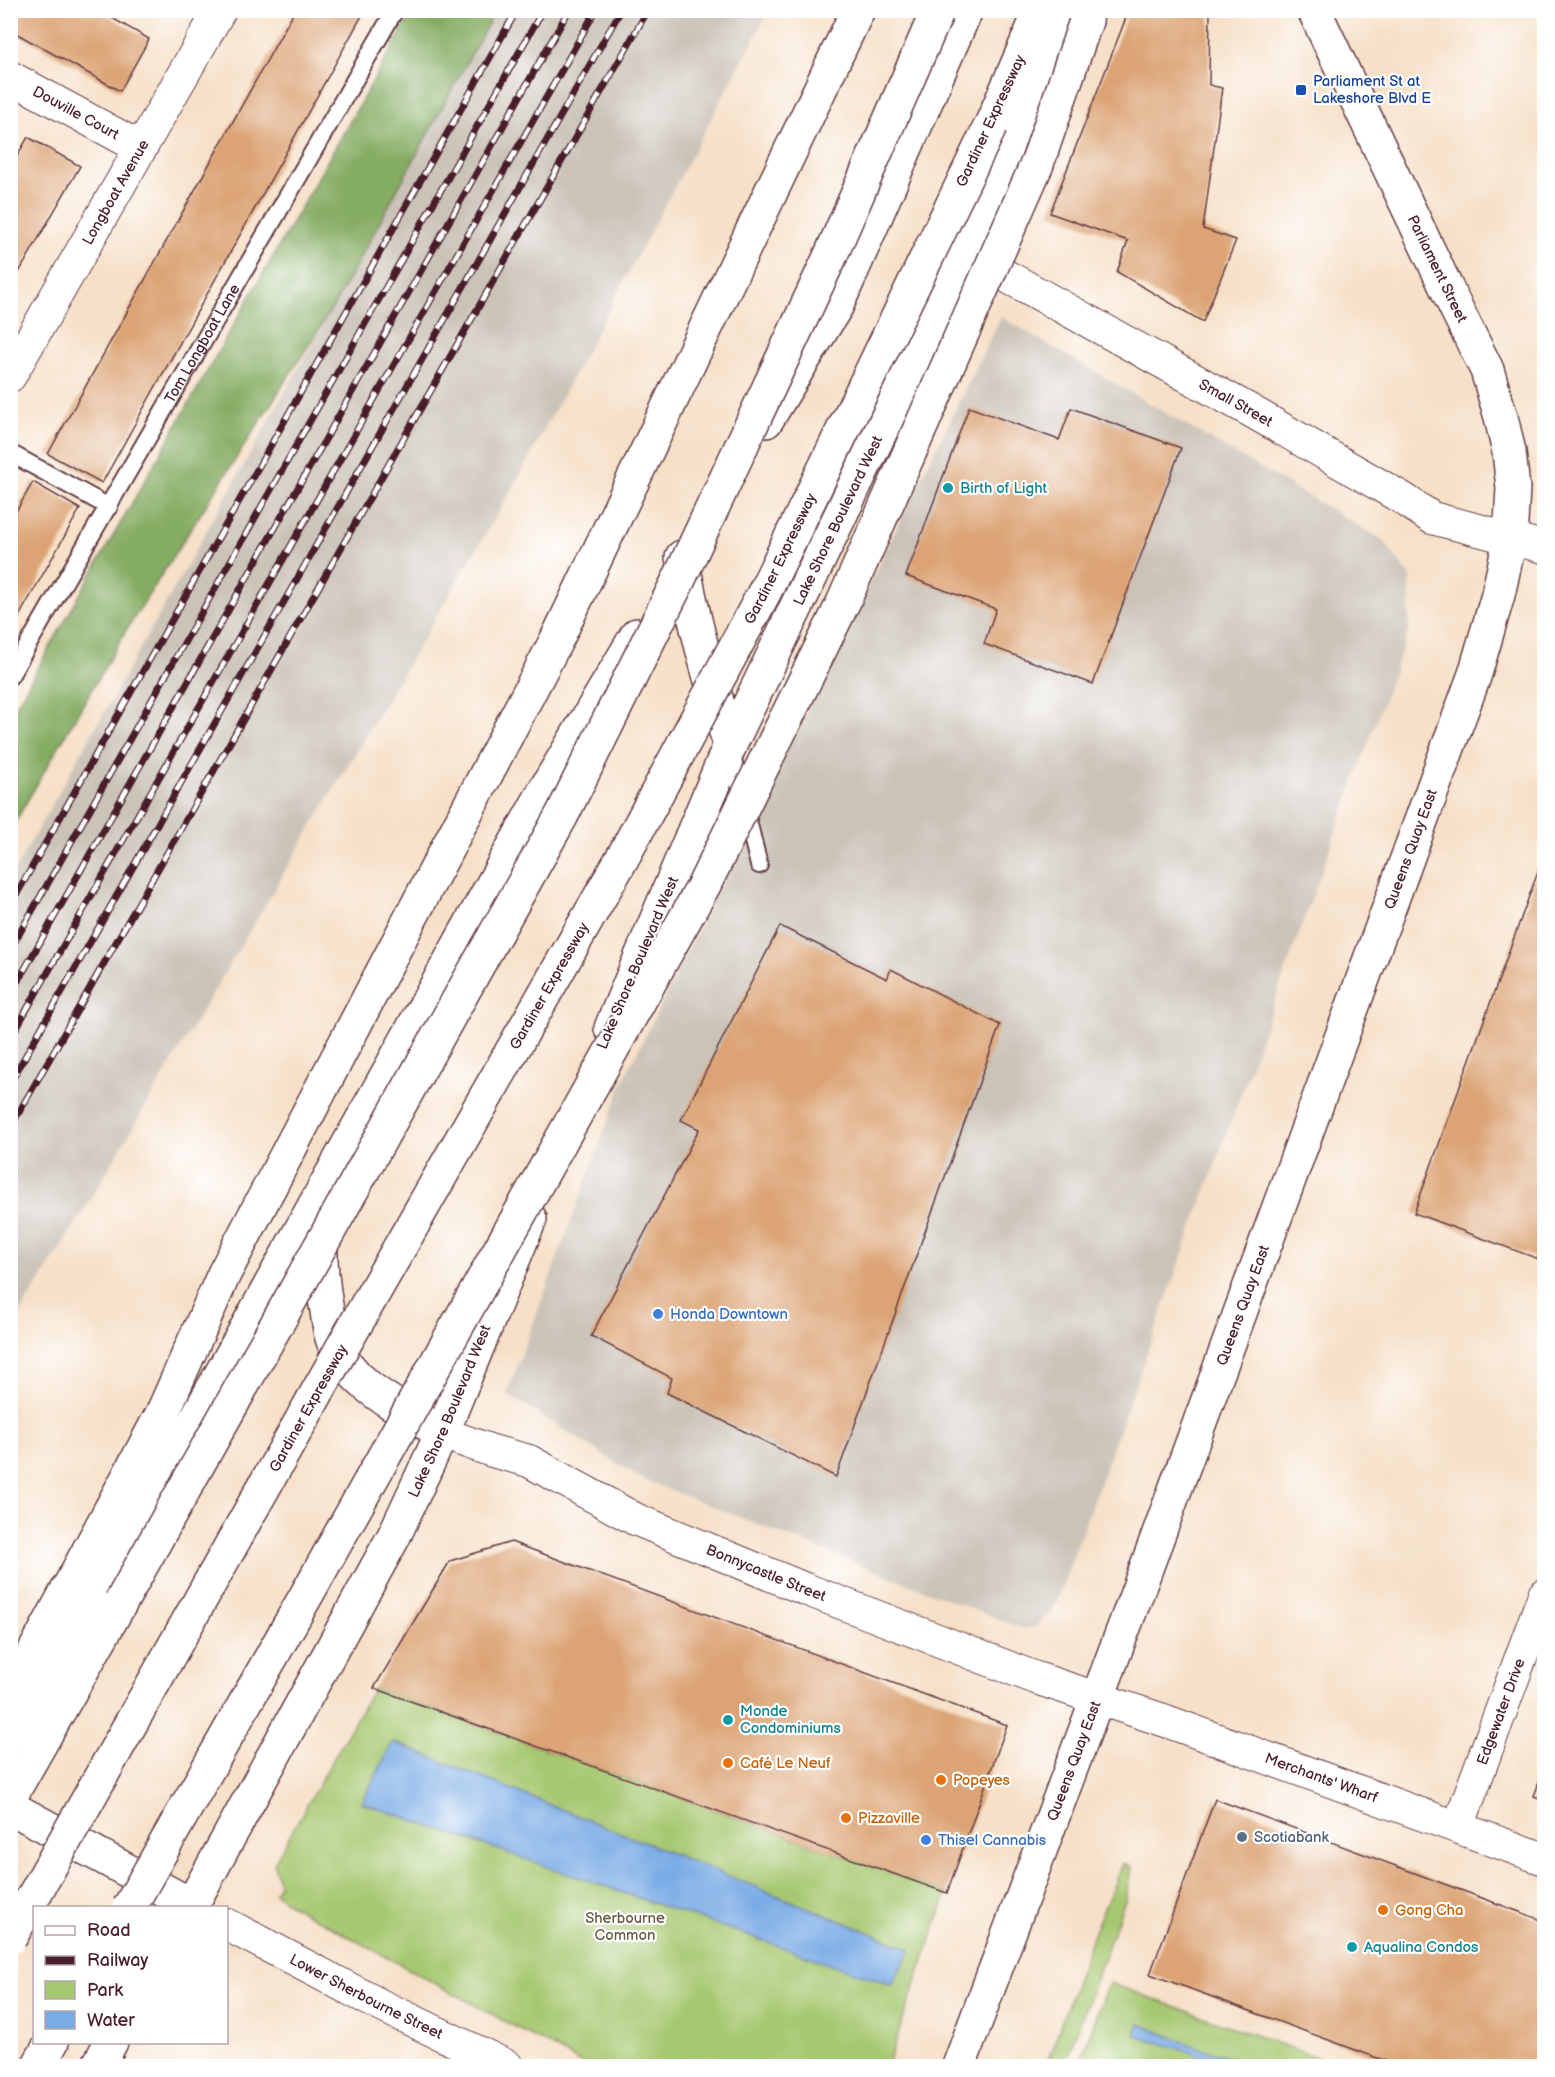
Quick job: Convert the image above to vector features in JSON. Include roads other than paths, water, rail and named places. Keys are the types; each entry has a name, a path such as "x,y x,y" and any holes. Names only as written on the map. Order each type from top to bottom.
{"main road":[{"path":"10,1697 163,1412 224,1274 556,641 858,10"},
{"path":"10,1797 561,815 680,577 800,321 938,10"},
{"path":"10,1736 195,1421 545,790 682,557 837,306 966,10"},
{"name":"Gardiner Expressway","path":"10,1938 629,845 765,591 991,125 1041,10"},
{"name":"Lake Shore Boulevard West","path":"193,1906 394,1536 442,1433 730,745 965,253 1073,10"},
{"path":"130,1906 709,875 843,603 1033,175 1086,21 1087,10"},
{"name":"Parliament Street","path":"1314,10 1487,370 1509,452 1513,488 1510,540"},
{"name":"Queens Quay East","path":"959,2067 1098,1698 1475,674 1498,595 1510,540"},
{"path":"682,557 689,598 702,649 730,745"},
{"path":"329,1180 321,1245 323,1291 332,1338 338,1352 351,1371 377,1394 442,1433"},
{"path":"10,1807 190,1906"},
{"path":"38,2067 51,2044"},
{"path":"98,2067 110,2044"}],"street":[{"name":"Longboat Avenue","path":"10,376 220,10"},
{"name":"Douville Court","path":"10,77 141,148"},
{"name":"Small Street","path":"965,253 1251,411 1402,498 1432,518 1510,540"},
{"path":"1510,540 1545,548"},
{"name":"Bonnycastle Street","path":"442,1433 492,1451 529,1461 635,1520 1016,1670 1098,1698"},
{"name":"Edgewater Drive","path":"1458,1827 1545,1595"},
{"name":"Merchants' Wharf","path":"1098,1698 1545,1859"},
{"name":"Lower Sherbourne Street","path":"228,1925 381,2005 507,2067"}],"lane":[{"name":"Tom Longboat Lane","path":"10,676 395,10"},
{"path":"10,453 109,507"},
{"path":"730,745 759,865"}],"water":[{"path":"393,1742 911,1949 892,1985 362,1803"},
{"path":"1139,2024 1192,2045 1256,2066 1225,2066 1135,2035"}],"railway":[{"path":"10,906 517,10"},
{"path":"10,950 543,10"},
{"path":"10,995 569,10"},
{"path":"10,1039 596,10"},
{"path":"10,1083 621,10"},
{"path":"10,1128 648,10"}],"place":[{"name":"Parliament St at Lakeshore Blvd E","path":"1301,90"},
{"name":"Birth of Light","path":"948,488"},
{"name":"Honda Downtown","path":"658,1314"},
{"name":"Monde Condominiums","path":"728,1720"},
{"name":"Café Le Neuf","path":"728,1763"},
{"name":"Popeyes","path":"941,1780"},
{"name":"Pizzaville","path":"846,1818"},
{"name":"Scotiabank","path":"1242,1837"},
{"name":"Thisel Cannabis","path":"926,1840"},
{"name":"Gong Cha","path":"1383,1910"},
{"name":"Aqualina Condos","path":"1352,1947"}],"park label":[{"name":"Sherbourne Common","path":"625,1926"}]}
